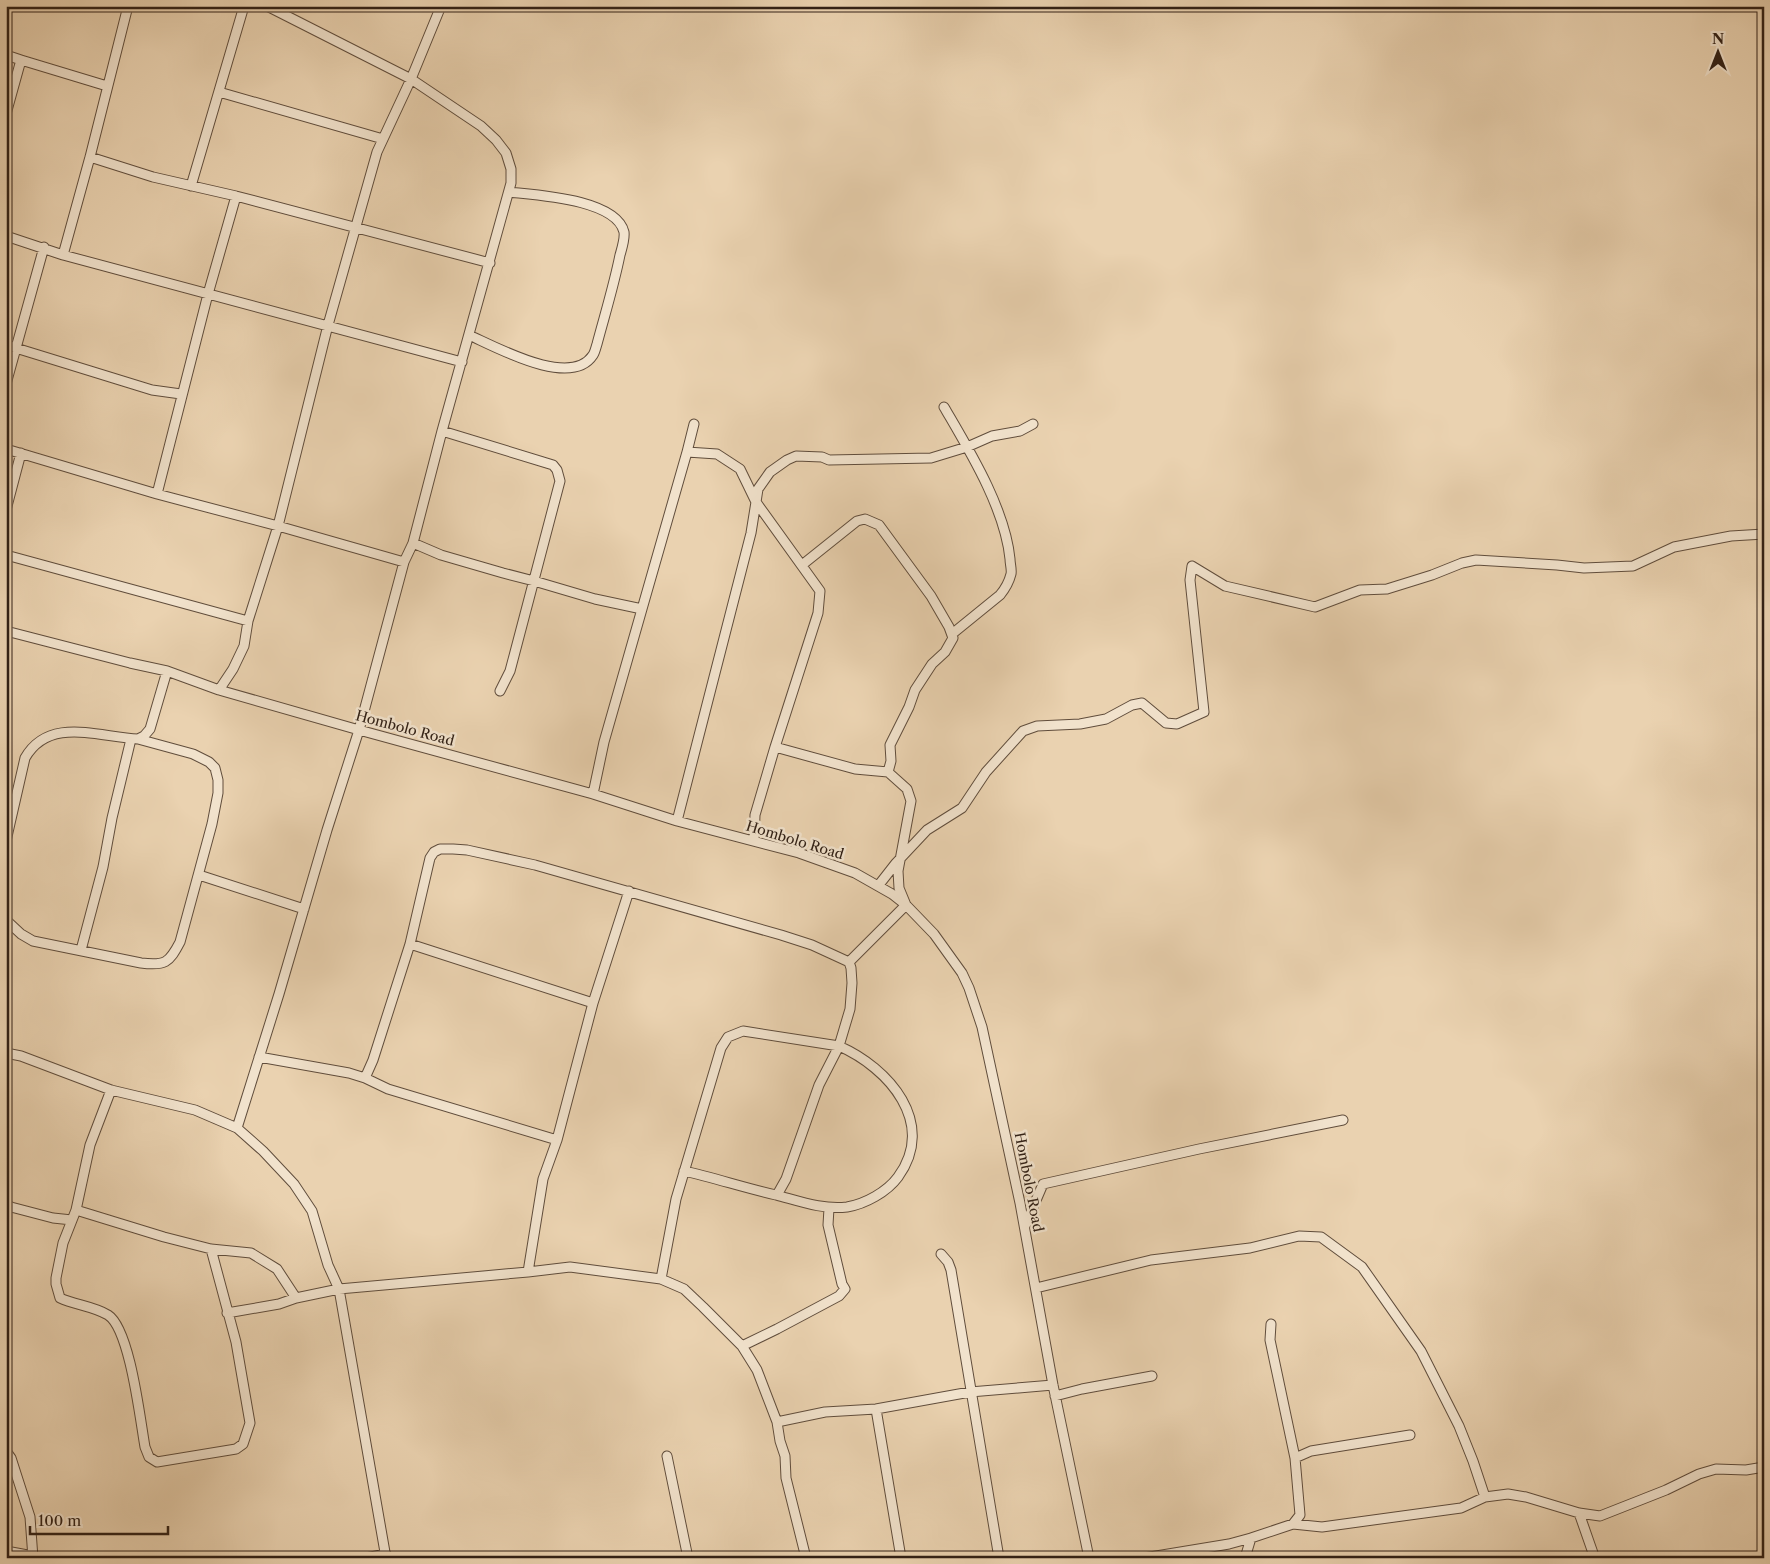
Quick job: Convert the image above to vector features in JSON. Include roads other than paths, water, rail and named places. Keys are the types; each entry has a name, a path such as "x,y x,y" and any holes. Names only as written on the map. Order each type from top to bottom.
{"street":[{"path":"63,255 90,158 128,6"},
{"path":"191,186 244,6"},
{"path":"238,1128 359,730 404,562 413,543 442,431 509,192 511,176 509,159 496,140 480,126 412,79 268,6"},
{"path":"219,690 244,646 248,621 278,526 328,325 377,152 412,79 441,6"},
{"path":"6,55 107,86"},
{"path":"6,114 21,60"},
{"path":"218,92 383,139"},
{"path":"90,158 153,177 236,196 356,229 490,262"},
{"path":"470,335 532,362 557,368 570,368 587,362 594,355 597,344 617,270 624,238 623,230 607,212 586,204 557,197 509,192"},
{"path":"156,494 181,394 236,196"},
{"path":"6,236 44,247 63,255 462,362"},
{"path":"6,384 44,247"},
{"path":"6,345 152,390 181,394"},
{"path":"944,406 968,448 994,502 1009,550 1011,574 1005,589 1000,595 952,634"},
{"path":"593,794 604,742 694,424"},
{"path":"677,821 751,533 758,489 770,472 796,456 822,456 828,460 930,458 968,448 992,436 1020,431 1033,424"},
{"path":"442,431 553,465 557,470 560,481 510,671 500,691"},
{"path":"6,449 156,494 404,562"},
{"path":"687,452 716,454 740,469 756,502 820,591 818,613 755,815 754,841"},
{"path":"6,510 21,453"},
{"path":"802,565 857,521 865,519 879,525 931,596 952,634 953,638 945,652 932,664 915,690 909,707 890,745 888,772"},
{"path":"878,886 928,830 962,808 986,772 1023,731 1037,726 1080,724 1106,719 1132,705 1142,703 1166,723 1177,724 1204,712 1190,580 1192,566 1225,586 1315,607 1360,590 1387,589 1476,560 1584,568 1633,566 1674,547 1731,536 1764,534"},
{"path":"413,543 441,555 534,580 595,599 642,609"},
{"path":"6,555 248,621"},
{"name":"Hombolo Road","path":"6,631 167,671 219,690 593,794 677,821 799,853 855,873 906,905 934,934 962,973 970,988 982,1027 1020,1203 1055,1396 1089,1558"},
{"path":"134,739 144,736 150,729 167,671"},
{"path":"6,841 25,758 31,747 41,739 52,734 66,732 134,739 193,754 209,762 215,768 218,792 199,875 180,942 167,962 156,965 141,963 34,941 21,934 6,920"},
{"path":"81,950 103,867 112,818 134,739"},
{"path":"775,747 855,769 888,772 907,789 911,801 898,871 899,888 906,905 849,962"},
{"path":"365,1078 373,1060 410,944 430,858 434,852 440,849 467,850 535,865 781,934 812,945 849,962 852,998 839,1046 819,1085 786,1179 777,1195"},
{"path":"199,875 304,909"},
{"path":"528,1272 543,1179 557,1140 593,1003 629,891"},
{"path":"410,944 593,1003"},
{"path":"661,1279 676,1199 684,1171 721,1048 728,1037 743,1032 839,1046 868,1062 886,1077 897,1090 908,1112 912,1126 912,1141 904,1169 888,1188 864,1202 848,1207 829,1208 684,1171"},
{"path":"6,1053 21,1056 111,1090 195,1110 238,1128 294,1184 312,1211 328,1265 339,1289 386,1556 366,1558"},
{"path":"259,1057 349,1073 388,1089 557,1140"},
{"path":"111,1090 90,1145 76,1210 63,1243 56,1284 60,1298 97,1310 108,1315 116,1322 123,1337 133,1378 145,1447 149,1457 157,1462 236,1449 243,1444 250,1423 236,1342 211,1249"},
{"path":"1024,1226 1043,1184 1199,1148 1343,1120"},
{"path":"6,1204 53,1218 72,1220"},
{"path":"742,1346 778,1329 838,1296 845,1289 842,1284 828,1225 829,1208"},
{"path":"76,1210 164,1237 211,1249 251,1253 277,1269 296,1298"},
{"path":"1036,1288 1151,1260 1250,1248 1299,1236 1321,1237 1362,1267 1421,1351 1458,1426 1473,1461 1485,1497"},
{"path":"941,1254 948,1262 951,1270 999,1558"},
{"path":"228,1313 279,1304 296,1298 339,1289 570,1267 661,1279 684,1289 742,1346 757,1370 776,1422 785,1456 786,1478 806,1558"},
{"path":"1271,1324 1270,1340 1280,1395 1295,1458 1300,1515 1293,1524"},
{"path":"1055,1396 1152,1376"},
{"path":"776,1422 825,1412 876,1409 970,1392 1053,1385"},
{"path":"876,1409 901,1558"},
{"path":"1295,1458 1311,1451 1410,1435"},
{"path":"6,1451 12,1458 30,1517 33,1557 6,1551"},
{"path":"667,1456 688,1558"},
{"path":"1144,1558 1229,1544 1293,1524 1322,1527 1461,1508 1485,1497 1508,1494 1526,1497 1579,1513 1600,1516 1666,1490 1699,1474 1716,1469 1746,1470 1764,1467"},
{"path":"1579,1513 1592,1556"},
{"path":"1245,1558 1251,1538"}]}
